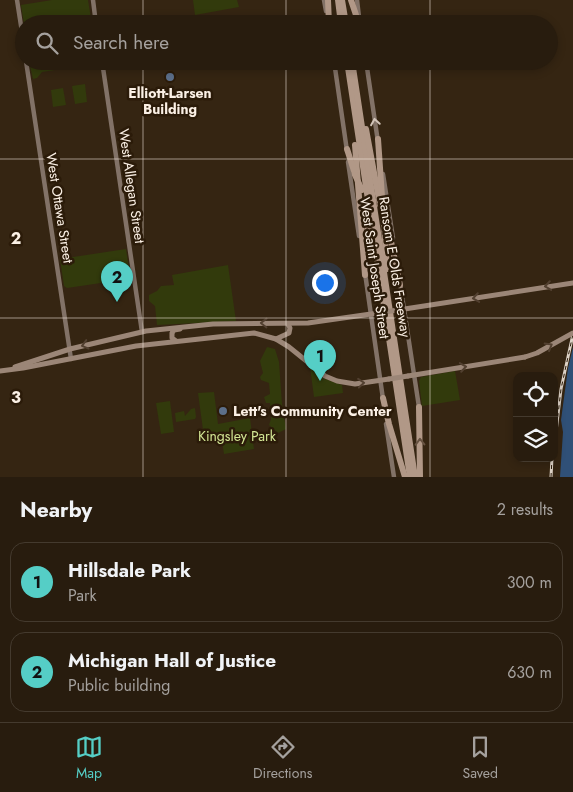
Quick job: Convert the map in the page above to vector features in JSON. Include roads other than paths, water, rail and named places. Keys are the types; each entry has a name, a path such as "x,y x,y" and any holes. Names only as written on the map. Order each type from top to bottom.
{"highway":[{"path":"328,0 328,15"},
{"path":"338,0 340,15"},
{"path":"342,0 344,15"},
{"path":"351,0 356,15"},
{"path":"350,70 365,275"},
{"name":"Ransom E Olds Freeway","path":"351,70 415,477"},
{"name":"Ransom E Olds Freeway","path":"351,70 393,372 410,477"},
{"path":"352,70 400,285"},
{"path":"378,139 392,328"},
{"path":"347,149 362,190 393,372"},
{"path":"383,398 405,477"},
{"path":"419,407 420,477"}],"main road":[{"path":"17,0 19,15"},
{"path":"93,0 95,15"},
{"path":"324,0 326,15"},
{"path":"357,0 358,15"},
{"name":"West Ottawa Street","path":"27,70 71,359"},
{"name":"West Allegan Street","path":"103,70 144,345"},
{"name":"West Saint Joseph Street","path":"335,70 394,477"},
{"path":"367,70 400,285 401,309 419,407"},
{"path":"0,371 70,349 134,333 172,327 239,323 288,324 321,321 573,282"},
{"path":"176,340 172,336 174,330 203,327 212,324"},
{"path":"276,339 288,333 290,328 288,324"},
{"path":"107,351 106,342 134,333"},
{"path":"0,371 176,340 254,333 276,339 330,378 344,383 355,384 525,357 537,353 573,333"},
{"path":"36,366 55,360 54,354"}],"water":[{"path":"573,347 573,477 560,477 563,432 561,420 568,368"}],"railway":[{"path":"558,417 561,389 573,334"},
{"path":"551,477 552,462"}],"place":[{"name":"Elliott-Larsen Building","path":"170,77"},
{"name":"Michigan Hall of Justice","path":"117,302"},
{"name":"Hillsdale Park","path":"320,381"},
{"name":"Lett's Community Center","path":"223,411"}],"park label":[{"name":"Kingsley Park","path":"237,436"}]}
